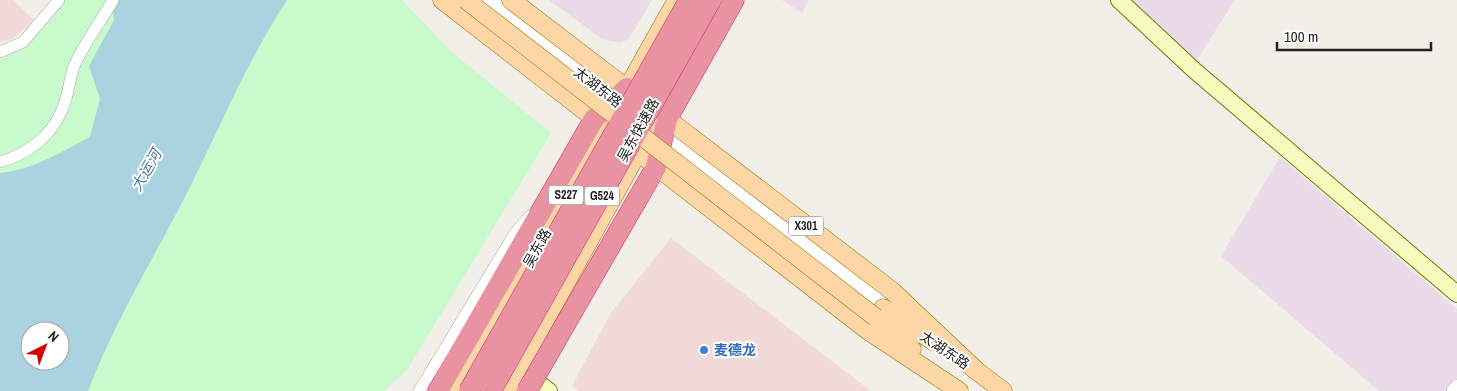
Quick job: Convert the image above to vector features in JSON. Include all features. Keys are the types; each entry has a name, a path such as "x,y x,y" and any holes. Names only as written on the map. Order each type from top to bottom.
{"highway":[{"name":"吴东快速路","path":"469,391 689,0"},
{"name":"吴东快速路","path":"491,391 711,0"},
{"path":"541,390 574,309 656,167 663,116 734,0"},
{"path":"438,391 557,184 599,123 627,88"}],"main road":[{"name":"太湖东路","path":"442,0 867,330 959,391"},
{"name":"太湖东路","path":"466,0 879,312 978,372"},
{"name":"太湖东路","path":"486,0 879,312 959,391"},
{"name":"太湖东路","path":"511,0 891,290 978,372"},
{"path":"627,88 677,0"},
{"path":"507,391 637,153 663,116 723,0"},
{"name":"吴东路","path":"457,391 599,123"},
{"name":"X301","path":"978,372 1003,391"}],"street":[{"path":"0,52 23,42 59,0"},
{"path":"0,162 22,154 32,147 42,139 57,120 66,99 73,70 113,0"},
{"path":"1119,0 1194,70 1457,294"},
{"path":"419,391 515,233 557,184"},
{"path":"520,368 541,390"},
{"path":"1452,391 1457,385"}],"shaded area":[{"path":"0,0 13,0 34,20 12,39 0,42"},
{"path":"549,0 652,0 629,39 620,43 602,39"},
{"path":"782,0 809,0 802,13"},
{"path":"1131,0 1235,0 1195,63"},
{"path":"1280,157 1457,309 1457,391 1379,391 1221,256"},
{"name":"麦德龙","path":"671,238 871,391 579,391 572,386 610,314"}],"green space":[{"path":"66,0 402,0 454,54 551,133 407,370 384,391 0,391 0,59 21,49 45,27"}],"water":[{"name":"大运河","path":"119,0 287,0 246,71 186,195 122,316 88,391 0,391 0,173 35,164 90,137 100,99 89,66 114,20 112,11"}],"pier":[{"path":"448,0 500,0 886,299 867,324"}],"place":[{"name":"麦德龙","path":"704,350"}]}
